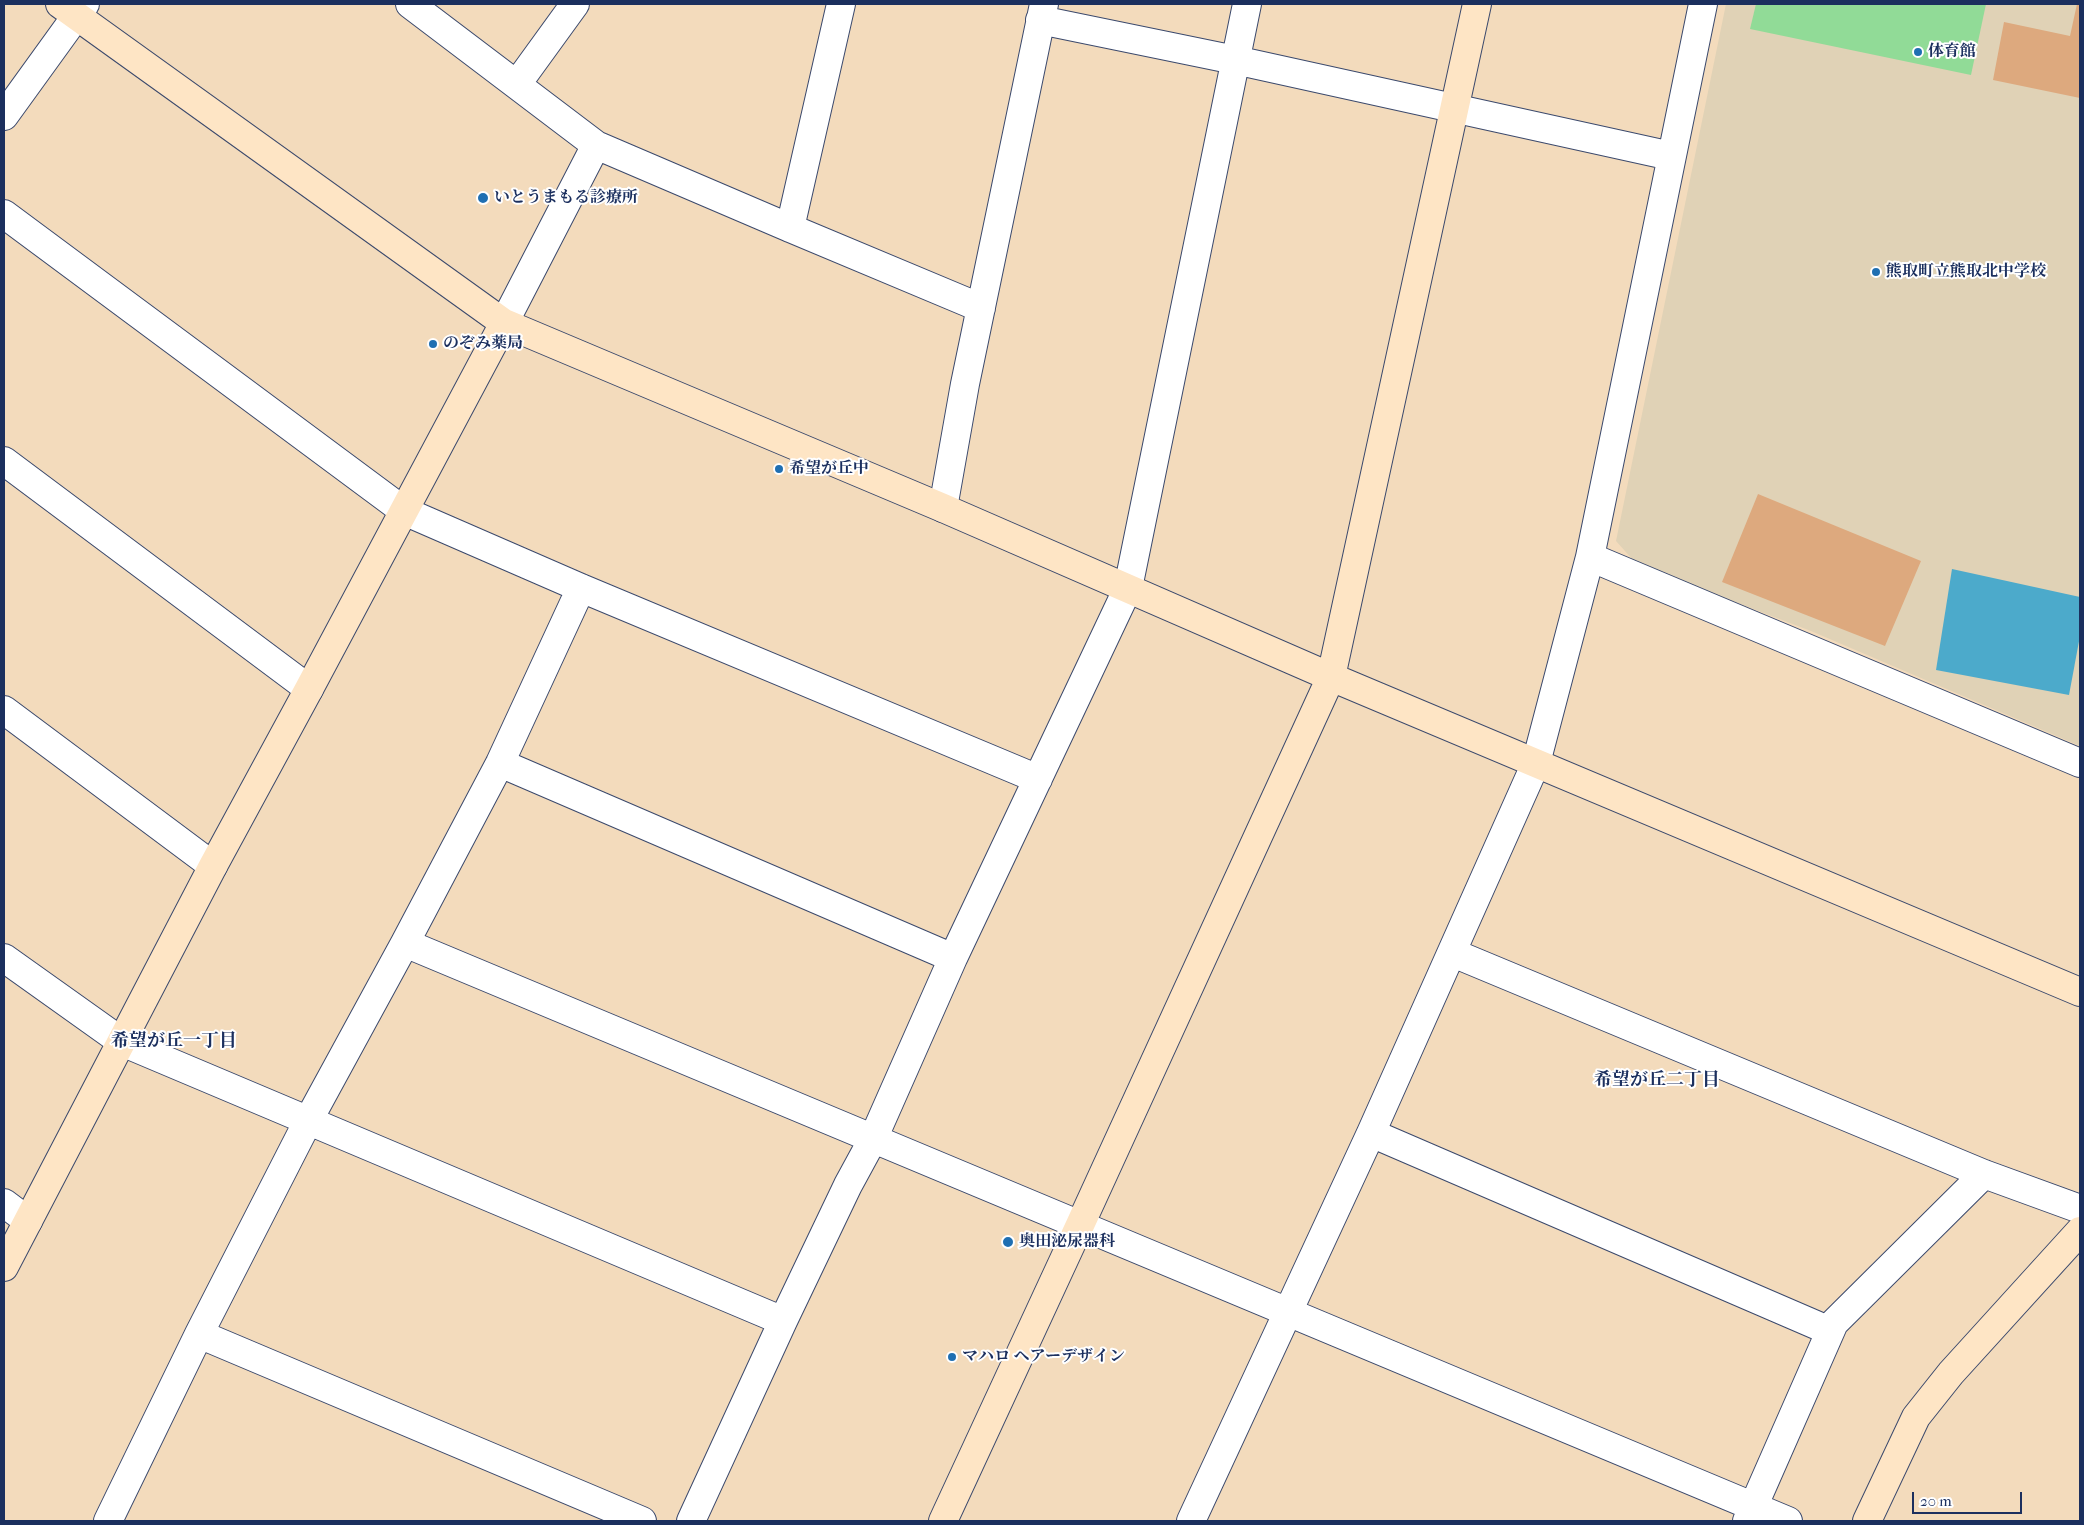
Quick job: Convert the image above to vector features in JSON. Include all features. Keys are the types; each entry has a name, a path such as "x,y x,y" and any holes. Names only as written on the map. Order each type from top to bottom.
{"street":[{"path":"410,4 596,145 981,308"},
{"path":"517,84 575,4"},
{"path":"790,228 841,4"},
{"path":"691,1521 783,1321 848,1185 873,1139 953,958 1128,588 1247,4"},
{"path":"943,1521 1331,677 1456,108 1477,4"},
{"path":"1198,1519 1288,1313 1453,953 1536,763 1590,557 1703,4"},
{"path":"4,116 74,8 504,322 943,508 1331,677 2080,992"},
{"path":"943,508 981,308 1042,12 1235,60 1671,156"},
{"path":"4,1267 213,866 404,511 596,145"},
{"path":"4,214 404,511 581,588 1038,779"},
{"path":"4,461 309,689"},
{"path":"1590,557 2080,763"},
{"path":"108,1521 199,1334 308,1122 406,943 500,763 581,588"},
{"path":"4,710 213,866"},
{"path":"500,763 953,958"},
{"path":"406,943 1288,1313 1750,1514 1788,1521"},
{"path":"1453,953 1984,1174 2080,1209"},
{"path":"4,958 122,1042 783,1321"},
{"path":"1371,1133 1830,1331"},
{"path":"1750,1514 1834,1322 1984,1174"},
{"path":"4,1203 28,1222"},
{"path":"1867,1521 1916,1417 1951,1373 2080,1231"},
{"path":"199,1334 642,1521"}],"shaded area":[{"name":"熊取町立熊取北中学校","path":"1726,4 2080,4 2080,746 1811,631 1698,588 1633,560 1616,541"}],"green space":[{"name":"体育館","path":"1756,4 1986,4 1971,75 1750,29"}],"water":[{"path":"1952,569 2080,597 2080,636 2069,695 1936,670"}],"building":[{"path":"2077,4 2080,4 2080,98 1993,80 2004,22 2070,36"},
{"path":"1758,494 1921,561 1885,646 1722,582"}],"place":[{"name":"体育館","path":"1918,52"},
{"name":"いとうまもる診療所","path":"483,198"},
{"name":"熊取町立熊取北中学校","path":"1876,272"},
{"name":"のぞみ薬局","path":"433,344"},
{"name":"希望が丘中","path":"779,469"},
{"name":"奥田泌尿器科","path":"1008,1242"},
{"name":"マハロ ヘアーデザイン","path":"952,1357"}],"district":[{"name":"希望が丘一丁目","path":"174,1042"},
{"name":"希望が丘二丁目","path":"1657,1081"}]}
